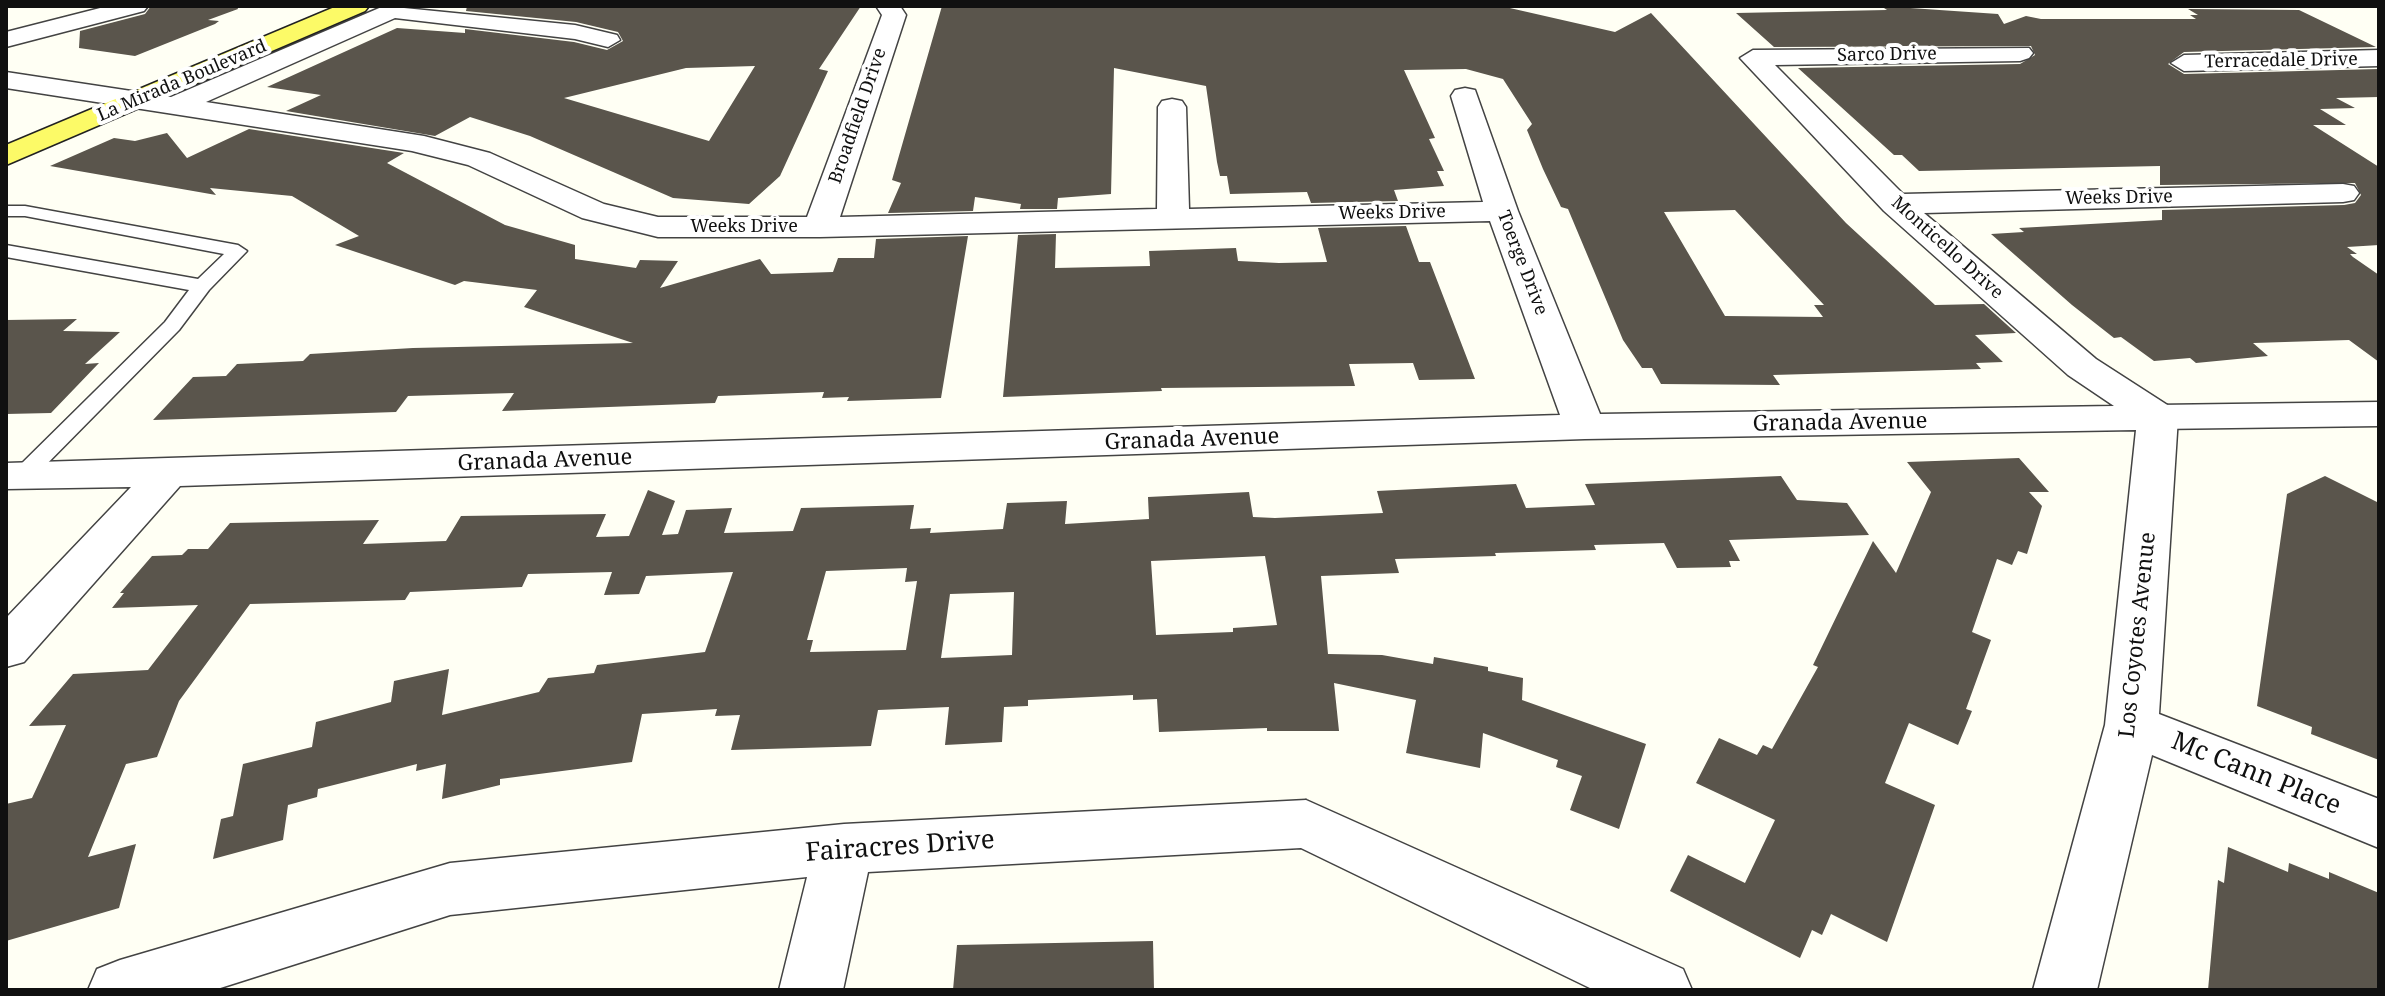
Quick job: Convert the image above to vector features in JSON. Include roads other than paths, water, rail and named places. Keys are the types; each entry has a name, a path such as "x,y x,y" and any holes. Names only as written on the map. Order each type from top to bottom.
{"main road":[{"name":"La Mirada Boulevard","path":"6,133 314,6"},
{"name":"La Mirada Boulevard","path":"6,156 357,6"}],"street":[{"path":"6,40 136,6"},
{"name":"Broadfield Drive","path":"820,227 894,15 888,6"},
{"path":"171,107 392,11 575,32 608,40"},
{"name":"Sarco Drive","path":"1753,58 2020,53"},
{"name":"Monticello Drive","path":"1753,58 1895,204 2082,367 2158,417"},
{"name":"Terracedale Drive","path":"2184,63 2379,58"},
{"name":"Weeks Drive","path":"6,80 414,142 479,159 593,211 658,227 820,227 1502,211"},
{"name":"Toerge Drive","path":"1465,96 1502,211 1585,427"},
{"path":"1172,107 1173,218"},
{"name":"Weeks Drive","path":"1895,204 2343,193"},
{"name":"Granada Avenue","path":"14,476 1585,427 2379,414"},
{"name":"Los Coyotes Avenue","path":"2065,990 2132,725 2158,417"},
{"path":"6,649 168,473"},
{"name":"Mc Cann Place","path":"2132,725 2379,824"},
{"name":"Fairacres Drive","path":"120,990 450,889 844,849 1306,824 1660,990"},
{"path":"811,990 844,849"}],"lane":[{"path":"6,196 21,202 16,211 238,251 202,286 172,326 14,476"},
{"path":"6,251 202,286"}]}
